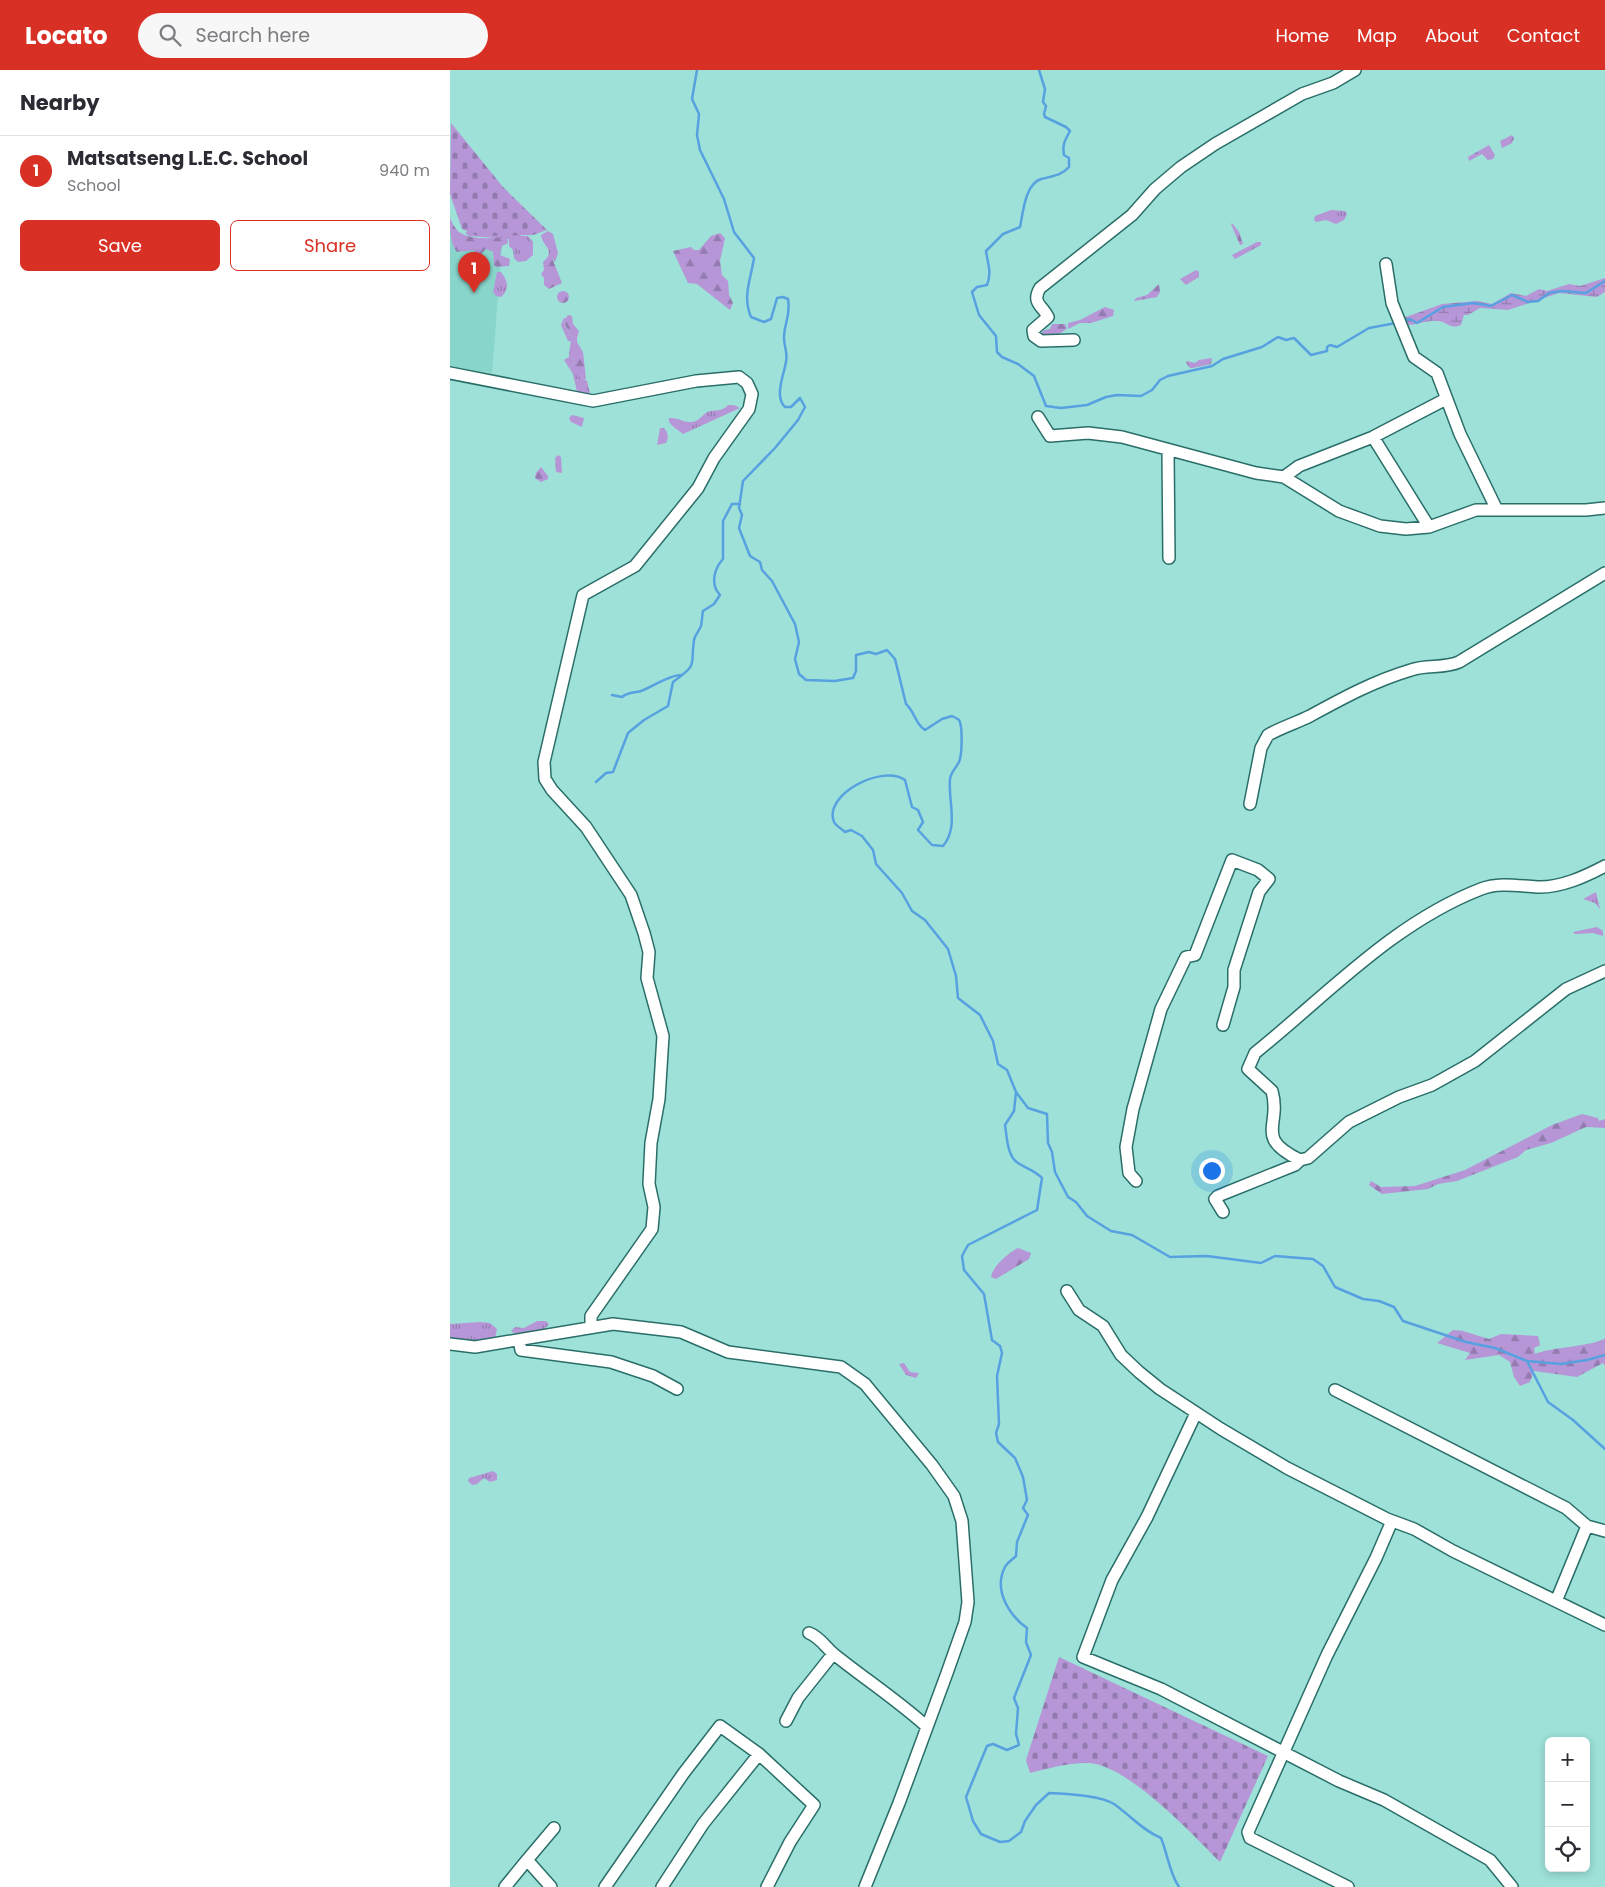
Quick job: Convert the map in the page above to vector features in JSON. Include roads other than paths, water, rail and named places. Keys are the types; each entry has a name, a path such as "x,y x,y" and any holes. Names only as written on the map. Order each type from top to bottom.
{"street":[{"path":"1074,340 1041,341 1034,336 1033,330 1048,317 1036,303 1036,295 1040,288 1132,215 1155,189 1181,167 1215,144 1302,94 1333,83 1355,70"},
{"path":"1386,264 1395,310 1414,357 1437,373 1460,434 1498,510"},
{"path":"450,373 593,401 687,383 739,377 748,383 752,394 749,409 714,458 698,488 635,566 582,595 544,762 545,779 552,790 586,827 632,895 648,952 647,978 664,1036 659,1099 651,1143 649,1184 654,1207 652,1229 591,1316 591,1327"},
{"path":"1284,477 1299,466 1373,437 1446,400"},
{"path":"1038,417 1050,436 1088,433 1122,437 1168,451 1256,473 1284,477 1292,480 1326,504 1358,519 1380,526 1406,529 1429,527 1476,510 1586,510 1605,508"},
{"path":"1373,437 1429,527"},
{"path":"1168,451 1169,558"},
{"path":"1250,804 1261,748 1268,735 1350,693 1384,678 1414,668 1449,666 1459,662 1604,577"},
{"path":"1136,1181 1129,1173 1126,1147 1133,1109 1161,1008 1186,957 1195,955 1232,860 1258,870 1269,879 1259,892 1234,970 1234,987 1223,1025"},
{"path":"1300,1160 1286,1153 1270,1133 1274,1100 1272,1091 1248,1069 1255,1053 1380,947 1410,926 1451,904 1481,889 1496,885 1538,887 1558,884 1578,879 1605,866"},
{"path":"1223,1212 1215,1199 1218,1196 1295,1165 1300,1160 1308,1158 1349,1122 1393,1100 1432,1085 1475,1061 1566,989 1605,971"},
{"path":"1067,1292 1079,1310 1103,1326 1121,1355 1160,1389 1196,1412 1287,1468 1605,1624"},
{"path":"450,1344 475,1347 613,1324 681,1332 728,1352 841,1367 865,1384 898,1423 954,1496 962,1521 964,1543 968,1602 965,1622 899,1803 864,1887"},
{"path":"519,1340 521,1350 611,1362 653,1376 677,1388"},
{"path":"1335,1390 1566,1508 1587,1526 1605,1531"},
{"path":"1196,1412 1147,1517 1112,1580 1083,1657 1161,1689 1339,1781 1384,1800 1490,1860 1512,1887"},
{"path":"1348,1887 1250,1838 1248,1832 1283,1751 1392,1520"},
{"path":"1556,1599 1587,1526"},
{"path":"809,1633 819,1639 833,1654 896,1699 926,1726"},
{"path":"786,1721 798,1698 833,1654"},
{"path":"605,1887 683,1774 720,1726 759,1754 814,1806 790,1842 767,1887"},
{"path":"662,1887 703,1824 759,1754"},
{"path":"505,1887 554,1828"},
{"path":"527,1860 551,1887"}],"waterway":[{"path":"697,70 692,99 699,114 697,135 700,150 724,199 734,232 754,258 747,295 748,309 751,317 764,322 771,319 777,298 783,297 788,299 789,310 784,338 786,359 780,397 785,407 791,407 800,398 805,407 798,420 775,448 743,481 739,508 742,515 739,528 750,556 760,562 762,570 772,581 795,624 799,642 795,659 799,674 806,680 835,681 853,678 856,671 856,655 869,652 876,654 887,650 895,659 906,704 922,727 925,730 942,719 952,716 959,720 961,728 960,759 950,779 951,831 943,846 932,845 918,830 923,822 918,810 912,807 905,780 895,776 870,779 846,792 837,801 833,812 834,822 845,832 851,830 862,836 873,850 876,864 902,893 912,911 925,920 948,949 956,976 958,998 980,1015 993,1041 998,1064 1007,1070 1016,1092 1028,1108 1047,1114 1048,1143 1052,1152 1055,1172 1068,1197 1076,1202 1087,1216 1111,1231 1132,1235 1170,1257 1207,1256 1261,1263 1275,1256 1313,1259 1323,1266 1335,1287 1363,1299 1379,1301 1394,1307 1403,1321 1466,1342 1495,1348 1527,1361 1561,1364 1605,1355"},
{"path":"1039,70 1045,89 1043,102 1046,106 1045,117 1066,127 1070,131 1063,148 1064,155 1069,158 1069,167 1060,174 1041,179 1031,187 1020,227 1003,234 986,251 989,272 987,285 977,287 972,292 979,315 996,336 997,352 1034,376 1046,406 1061,408 1087,405 1106,397 1117,395 1141,396 1152,390 1160,380 1168,376 1212,366 1223,359 1262,347 1278,337 1286,340 1294,338 1311,355 1327,351 1327,347 1330,345 1337,347 1369,328 1396,323"},
{"path":"1404,321 1410,319 1417,323 1443,307 1473,303 1491,306 1512,295 1528,302 1538,301 1549,293 1562,291 1586,293 1605,281"},
{"path":"596,782 606,773 613,772 628,733 644,720 668,706 673,682 687,671 692,664 694,640 701,626 703,611 714,604 720,595 715,586 714,577 717,567 723,559 723,521 732,504 740,504"},
{"path":"612,695 622,697 629,693 641,691 671,677 681,675"},
{"path":"1016,1092 1014,1111 1005,1125 1007,1140 1014,1160 1042,1178 1037,1210 968,1245 962,1256 964,1270 984,1294 992,1340 1000,1346 1002,1353 997,1376 999,1424 996,1433 998,1442 1015,1458 1023,1477 1027,1500 1023,1508 1028,1515 1017,1542 1016,1556 1005,1567 1001,1584 1002,1593 1009,1609 1020,1623 1027,1628 1026,1642 1031,1655 1014,1698 1018,1708 1016,1734 1019,1745 1007,1750 993,1744 987,1746 966,1797 973,1821 981,1834 1000,1842 1009,1841 1021,1832 1025,1821 1036,1805 1049,1793 1083,1796 1108,1801 1120,1808 1148,1831 1161,1838 1179,1887"},
{"path":"1527,1361 1548,1402 1573,1420 1605,1449"}],"place":[{"name":"Matsatseng L.E.C. School","path":"474,293"}]}
